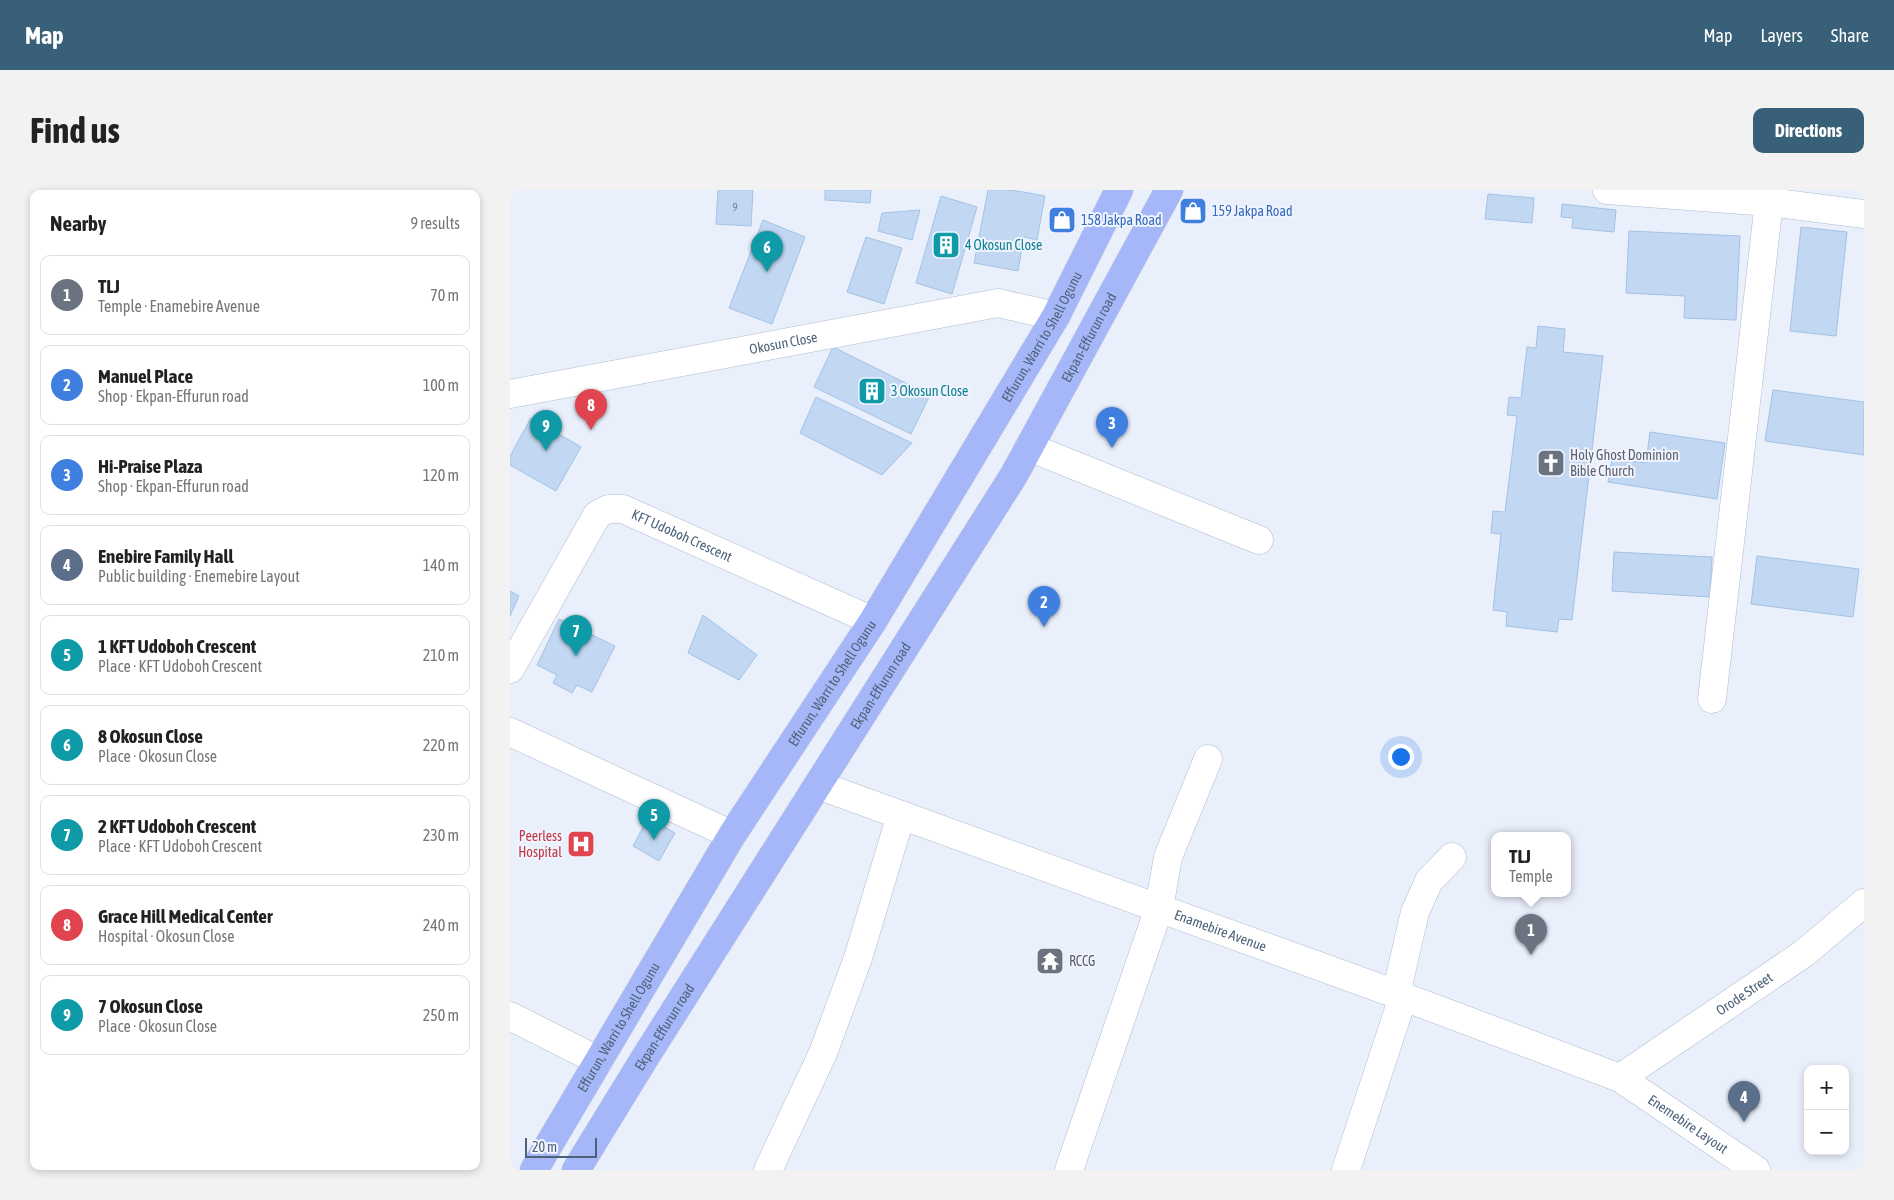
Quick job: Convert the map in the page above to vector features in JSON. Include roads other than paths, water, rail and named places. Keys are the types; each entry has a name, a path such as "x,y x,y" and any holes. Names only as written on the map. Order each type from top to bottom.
{"main road":[{"name":"Effurun, Warri to Shell Ogunu","path":"534,1170 732,835 873,621 1056,316 1119,190"},
{"name":"Ekpan-Effurun road","path":"576,1170 646,1056 1014,475 1169,190"}],"street":[{"path":"1608,190 1770,202 1864,214"},
{"path":"1712,699 1770,202"},
{"name":"Okosun Close","path":"510,394 998,303 1056,316"},
{"path":"1029,447 1259,540"},
{"name":"KFT Udoboh Crescent","path":"510,670 597,515 608,509 623,509 873,621"},
{"path":"510,732 732,835"},
{"path":"1069,1170 1159,908 1168,857 1208,759"},
{"name":"Enamebire Avenue","path":"818,785 1399,995 1620,1078"},
{"path":"768,1170 826,1045 858,958 901,815"},
{"path":"1346,1170 1399,995 1415,912 1429,881 1452,856"},
{"name":"Orode Street","path":"1620,1078 1803,954 1864,903"},
{"path":"510,1016 599,1061"},
{"name":"Enemebire Layout","path":"1620,1078 1756,1170"}],"place":[{"name":"159 Jakpa Road","path":"1193,211"},
{"name":"158 Jakpa Road","path":"1062,220"},
{"name":"4 Okosun Close","path":"946,245"},
{"name":"8 Okosun Close","path":"767,272"},
{"name":"3 Okosun Close","path":"872,391"},
{"name":"Grace Hill Medical Center","path":"591,430"},
{"name":"Hi-Praise Plaza","path":"1112,448"},
{"name":"7 Okosun Close","path":"546,451"},
{"name":"Holy Ghost Dominion Bible Church","path":"1551,463"},
{"name":"Manuel Place","path":"1044,627"},
{"name":"2 KFT Udoboh Crescent","path":"576,656"},
{"name":"1 KFT Udoboh Crescent","path":"654,840"},
{"name":"Peerless Hospital","path":"581,844"},
{"name":"TLJ","path":"1531,955"},
{"name":"RCCG","path":"1050,961"},
{"name":"Enebire Family Hall","path":"1744,1122"}]}
